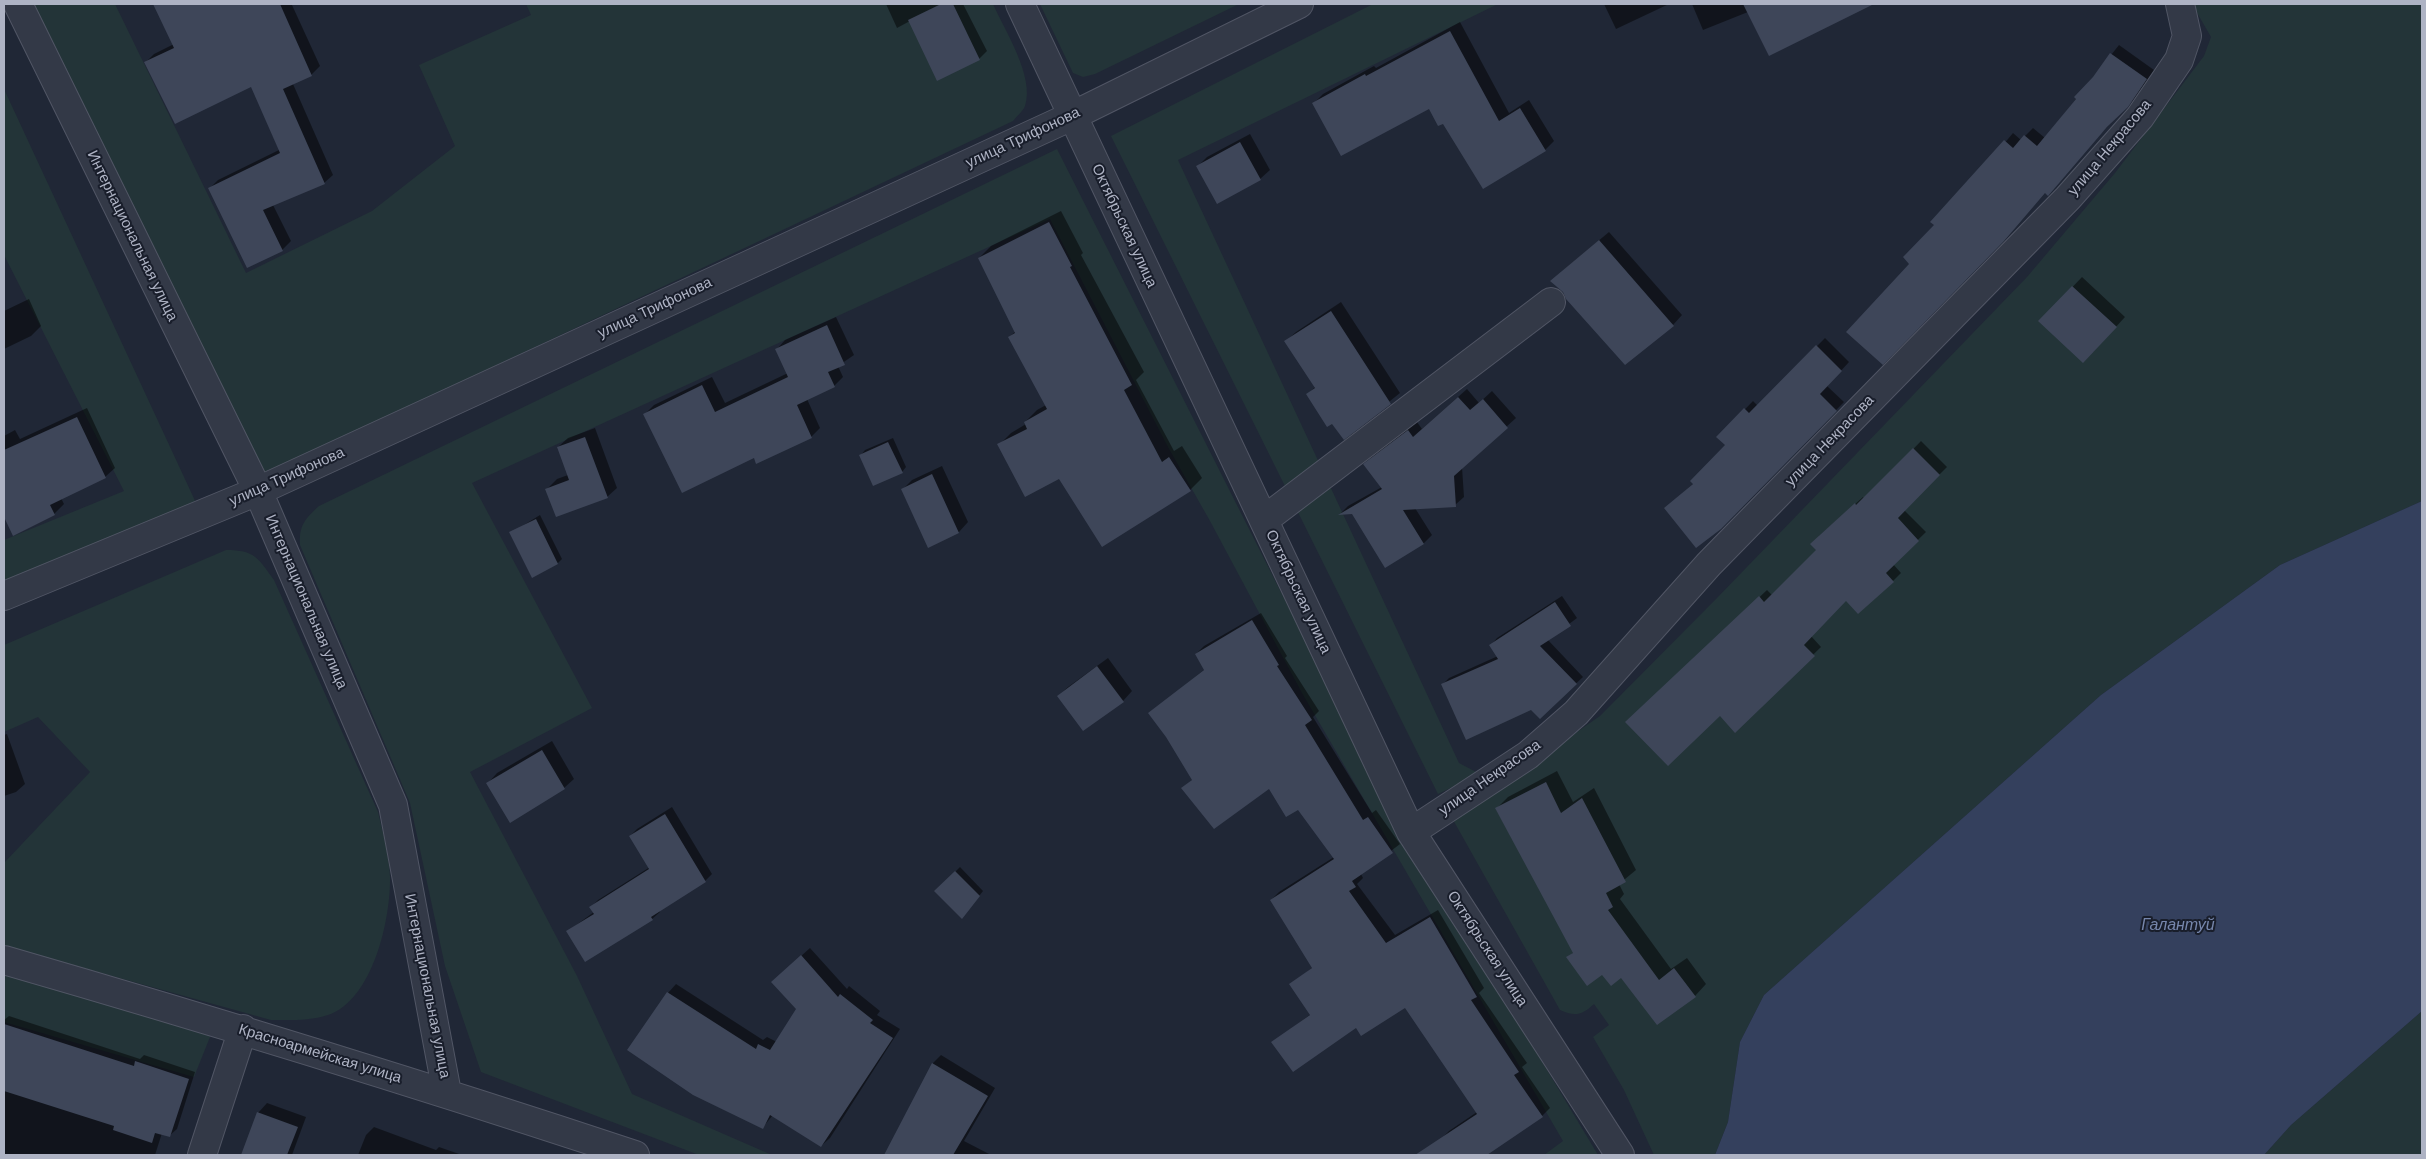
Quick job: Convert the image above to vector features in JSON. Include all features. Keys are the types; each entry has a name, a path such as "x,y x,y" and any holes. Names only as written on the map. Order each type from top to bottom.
{"street":[{"name":"Интернациональная улица","path":"18,4 258,490 393,805 447,1093"},
{"name":"Октябрьская улица","path":"1020,4 1411,832 1620,1155"},
{"name":"улица Трифонова","path":"4,596 258,490 1072,116 1299,4"},
{"name":"улица Некрасова","path":"1411,832 1528,755 1576,713 1709,564 2068,198 2140,117 2179,60 2187,36 2180,4"},
{"path":"1264,520 1550,302"},
{"name":"Красноармейская улица","path":"4,960 243,1029 635,1155"},
{"path":"202,1155 243,1029"}],"shaded area":[{"path":"18,4 115,4 246,273 372,211 455,146 419,65 531,15 526,4 993,4 1017,54 1026,82 1027,94 1024,108 1013,121 254,480"},
{"path":"1040,4 1239,4 1095,74 1083,77 1073,73"},
{"path":"1373,4 1498,4 1178,160 1459,763 1480,774 1438,794 1111,136"},
{"path":"2192,4 2422,4 2422,501 2280,565 2101,695 1764,995 1740,1042 1728,1122 1715,1155 1654,1155 1624,1090 1593,1037 1609,1025 1594,1004 1586,1011 1578,1014 1570,1014 1560,1010 1452,818 1600,716 1717,598 2027,277 2115,173 2204,56 2211,37"},
{"path":"4,89 197,505 4,585 4,540 124,491 4,255"},
{"path":"1057,149 1292,614 1447,903 1598,1155 1544,1155 1563,1141 1302,693 1168,447 1050,219 472,483 592,708 470,772 577,976 632,1094 772,1155 699,1155 481,1072 445,966 410,803 300,545 304,523 319,506"},
{"path":"226,550 236,550 255,557 274,580 378,812 386,844 390,876 389,894 383,935 376,956 368,976 357,993 344,1006 321,1017 300,1020 271,1020 4,946 4,863 90,772 38,717 4,732 4,645"},
{"path":"4,970 212,1032 194,1077 4,1022"},
{"path":"2422,1011 2422,1155 2264,1155 2291,1125"}],"water":[{"name":"Галантуй","path":"2422,501 2422,1011 2291,1125 2264,1155 1715,1155 1728,1122 1740,1042 1764,995 2101,695 2280,565"}],"building":[{"path":"153,4 280,4 312,76 283,89 325,184 263,210 283,251 247,268 208,188 280,153 251,87 175,124 144,62 174,48"},
{"path":"941,4 953,4 980,60 937,81 908,20"},
{"path":"1743,4 1874,4 1769,56"},
{"path":"1450,31 1499,121 1520,108 1546,151 1483,189 1443,124 1438,126 1429,109 1341,156 1312,103"},
{"path":"2110,53 2147,79 2128,107 2107,127 2048,196 2045,193 2004,241 1883,365 1846,332 1909,264 1903,257 1934,225 1930,222 2004,140 2013,148 2024,135 2037,146 2076,99 2074,97 2093,77"},
{"path":"1240,142 1261,180 1217,204 1196,166"},
{"path":"1049,222 1072,266 1070,267 1132,385 1124,390 1162,462 1169,457 1191,491 1102,547 1059,479 1025,497 997,444 1027,429 1024,422 1047,409 1008,337 1015,333 978,258"},
{"path":"1599,240 1674,326 1625,365 1566,299 1563,292 1550,281"},
{"path":"2072,286 2117,327 2083,363 2038,321"},
{"path":"1331,311 1391,404 1344,440 1332,424 1327,427 1306,394 1315,388 1284,341"},
{"path":"827,325 845,365 828,372 835,387 797,405 812,438 756,464 754,458 682,493 643,414 702,385 715,412 788,377 775,349"},
{"path":"1816,345 1842,371 1820,394 1837,411 1721,529 1696,548 1664,508 1693,484 1690,481 1725,445 1716,437 1744,408 1749,413"},
{"path":"1458,397 1470,410 1483,399 1508,428 1454,476 1456,507 1403,510 1424,544 1385,568 1352,514 1338,515 1382,489 1363,464 1408,430 1413,437"},
{"path":"77,417 106,478 50,505 55,515 13,536 4,517 4,450"},
{"path":"585,437 608,498 556,517 545,489 569,480 557,447"},
{"path":"888,442 903,473 873,486 859,455"},
{"path":"1913,448 1940,475 1898,518 1919,541 1886,573 1894,582 1858,614 1846,601 1804,645 1815,656 1735,733 1720,716 1668,766 1625,722 1759,596 1764,602 1816,550 1810,544 1855,503 1856,505"},
{"path":"932,474 959,533 928,548 901,489"},
{"path":"536,519 558,564 532,578 509,532"},
{"path":"1555,602 1571,626 1540,646 1577,684 1540,719 1531,710 1466,740 1441,684 1498,659 1489,645"},
{"path":"1252,620 1279,665 1277,666 1312,720 1305,725 1363,820 1368,817 1393,853 1352,881 1356,887 1349,891 1386,943 1430,917 1477,997 1471,1000 1519,1072 1514,1075 1543,1117 1487,1155 1415,1155 1477,1114 1405,1008 1361,1036 1356,1028 1293,1072 1271,1042 1310,1015 1289,984 1312,968 1270,900 1334,859 1298,810 1286,817 1269,789 1214,829 1181,788 1192,780 1166,737 1148,713 1204,670 1195,654"},
{"path":"1097,666 1124,702 1083,731 1057,696"},
{"path":"542,750 565,789 510,823 486,783"},
{"path":"1546,782 1561,813 1582,798 1626,882 1606,893 1613,907 1608,910 1659,980 1674,968 1696,997 1657,1025 1621,978 1611,986 1602,975 1587,986 1566,957 1573,953 1495,808"},
{"path":"665,814 706,882 651,917 653,920 585,962 566,931 594,914 589,907 649,869 629,836"},
{"path":"955,871 980,896 962,919 934,891"},
{"path":"801,955 838,997 840,994 873,1020 870,1023 893,1038 821,1147 770,1115 763,1129 693,1095 627,1050 667,992 756,1049 758,1044 770,1050 796,1009 771,982"},
{"path":"4,1024 134,1066 135,1061 189,1079 170,1137 155,1133 152,1143 113,1130 114,1126 4,1091"},
{"path":"932,1063 988,1096 953,1155 884,1155"},
{"path":"257,1112 298,1127 287,1155 241,1155"}]}
